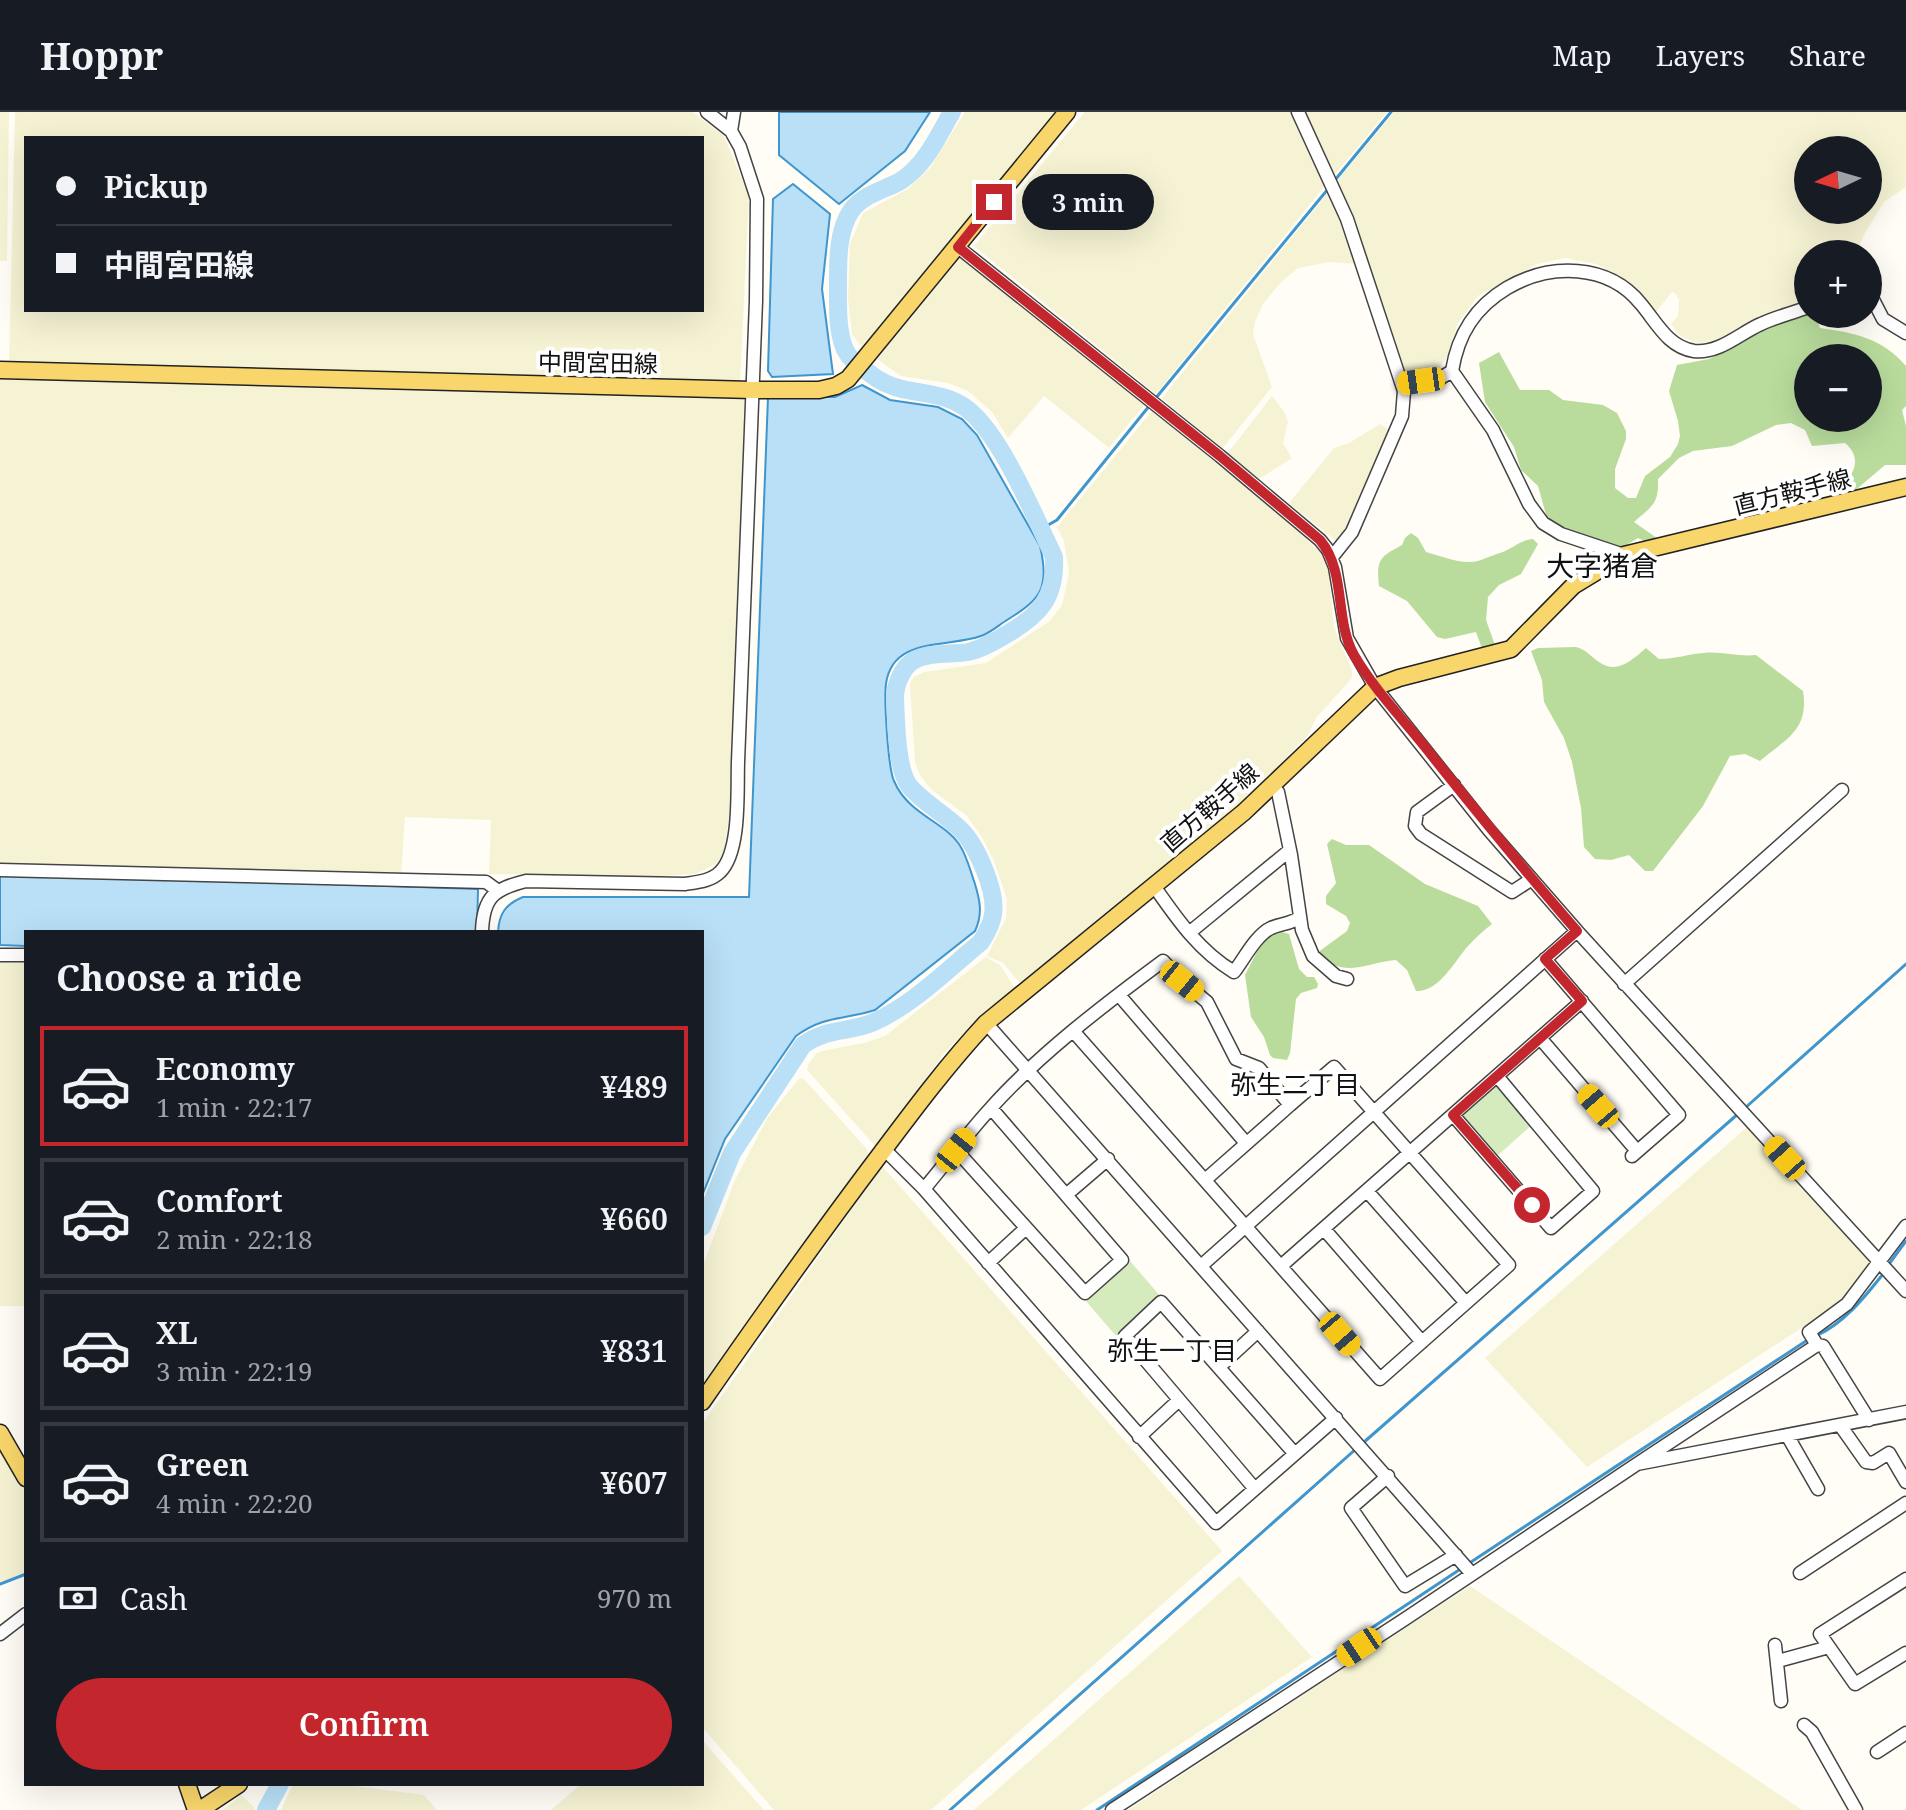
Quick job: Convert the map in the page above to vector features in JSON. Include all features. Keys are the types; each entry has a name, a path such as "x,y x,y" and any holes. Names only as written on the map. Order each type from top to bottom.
{"main road":[{"name":"中間宮田線","path":"0,370 752,390 819,390 836,386 848,379 889,332 1067,112"},
{"name":"直方鞍手線","path":"704,1399 808,1251 926,1092 986,1023 1244,812 1375,687 1511,649 1573,586 1624,555 1906,487"},
{"path":"0,1433 24,1475"},
{"path":"188,1786 198,1810 236,1786"}],"street":[{"path":"482,930 485,905 497,890 526,881 685,884 708,880 720,873 729,857 734,838 738,762 757,199 740,147 731,131 707,112"},
{"path":"731,131 734,112"},
{"path":"1298,112 1332,182 1357,244 1403,384 1402,416 1348,540 1332,557"},
{"path":"958,247 1320,540 1332,557 1347,638 1375,687 1577,931 1906,1291"},
{"path":"1403,384 1439,379 1452,371 1462,335 1472,317 1492,297 1522,279 1561,269 1591,272 1627,290 1671,342 1683,349 1699,352 1715,349 1761,324 1794,312"},
{"path":"1882,317 1906,333"},
{"path":"1452,371 1493,430 1529,504 1543,523 1561,534 1624,555"},
{"path":"1454,785 1417,812 1415,826 1421,834 1512,892 1532,879"},
{"path":"1270,786 1278,792 1302,930 1313,956 1336,976 1347,979"},
{"path":"1624,984 1842,790"},
{"path":"1189,933 1290,850"},
{"path":"0,870 486,882 497,890"},
{"path":"1154,886 1189,933 1217,962 1234,972 1263,933 1272,927 1290,924 1300,917"},
{"path":"1201,1266 1577,931"},
{"path":"0,955 24,955"},
{"path":"1540,1038 1635,1154 1679,1115 1545,959"},
{"path":"924,1189 991,1108 1028,1071 1163,961 1207,1002 1236,1059 1259,1068 1290,1105"},
{"path":"1119,995 1246,1143"},
{"path":"1281,1266 1582,1001"},
{"path":"986,1023 1472,1574"},
{"path":"1074,1032 1380,1379 1509,1265 1334,1067 1205,1180"},
{"path":"1453,1115 1551,1228 1593,1191 1497,1076"},
{"path":"956,1150 1085,1293 1122,1260 991,1108"},
{"path":"884,1149 924,1189 1216,1523 1336,1418"},
{"path":"1066,1195 1108,1159"},
{"path":"1367,1191 1466,1303"},
{"path":"1817,1345 1809,1332 1847,1304 1906,1226"},
{"path":"988,1263 1026,1228"},
{"path":"1324,1229 1422,1342"},
{"path":"1255,1489 1125,1336 1161,1302 1295,1454"},
{"path":"1219,1367 1258,1331"},
{"path":"1112,1810 1817,1345 1823,1346 1869,1420"},
{"path":"1139,1437 1179,1400"},
{"path":"1637,1464 1906,1412"},
{"path":"1840,1425 1866,1462 1873,1463 1889,1453 1906,1482"},
{"path":"1787,1435 1818,1489"},
{"path":"1388,1476 1351,1508 1405,1586 1456,1555"},
{"path":"1800,1573 1906,1503"},
{"path":"1906,1579 1820,1634 1855,1684 1906,1653"},
{"path":"0,1634 24,1616"},
{"path":"1775,1645 1781,1701"},
{"path":"1778,1661 1829,1647"},
{"path":"1804,1725 1812,1732 1856,1810"},
{"path":"1877,1752 1906,1733"}],"shaded area":[{"path":"0,112 9,112 7,261 0,261"},
{"path":"15,112 693,112 724,136 749,196 740,382 9,365"},
{"path":"965,112 1055,112 862,347 852,334 848,298 850,244 863,213 908,189 930,168"},
{"path":"1085,112 1292,112 1328,182 1156,394 974,246"},
{"path":"1303,112 1387,112 1334,175"},
{"path":"1394,112 1906,112 1906,187 1882,205 1882,136 1794,136 1794,224 1871,224 1862,240 1794,240 1794,308 1755,318 1718,339 1694,342 1679,335 1671,324 1678,316 1679,300 1675,293 1672,292 1656,312 1642,293 1620,276 1596,264 1565,258 1537,264 1478,296 1458,323 1446,359 1439,368 1425,374 1405,375 1337,181"},
{"path":"1331,189 1357,264 1329,262 1298,268 1281,282 1263,304 1253,334 1272,387 1222,449 1162,398"},
{"path":"961,257 1144,405 1109,448 1044,396 1008,438 992,412 968,391 948,383 901,376 877,359"},
{"path":"0,376 741,395 745,400 732,792 724,854 715,865 695,874 646,877 489,874 491,820 405,817 401,876 0,867"},
{"path":"1272,396 1288,422 1283,443 1292,458 1259,479 1227,454"},
{"path":"1152,411 1285,519 1323,555 1328,568 1334,627 1352,678 1316,718 1308,735 1246,799 1020,983 1003,963 987,956 1006,918 1007,899 994,861 967,816 932,790 915,763 910,683 924,672 986,663 1050,621 1062,605 1069,573 1064,541 1057,527"},
{"path":"1380,424 1390,431 1347,528 1336,541 1289,503 1334,448 1349,443"},
{"path":"986,957 1000,965 1016,990 969,1027 943,1055 876,1147 807,1070 809,1063 817,1053 885,1036"},
{"path":"0,959 24,960 24,1306 0,1306"},
{"path":"803,1078 866,1148 870,1157 704,1384 704,1263 735,1180 768,1117"},
{"path":"1747,1127 1871,1264 1845,1300 1587,1467 1485,1358"},
{"path":"882,1166 1222,1551 931,1810 774,1810 704,1729 704,1421"},
{"path":"0,1446 24,1488 24,1573 0,1583"},
{"path":"1239,1576 1312,1657 1081,1810 974,1810"},
{"path":"1470,1586 1802,1810 1128,1810"},
{"path":"704,1742 764,1810 551,1810 579,1786 704,1786"},
{"path":"292,1786 354,1786 424,1795 437,1810 281,1810"},
{"path":"241,1795 254,1810 223,1810"}],"green space":[{"path":"1794,319 1794,328 1845,332 1879,344 1794,344 1794,424 1776,425 1732,446 1693,451 1679,458 1658,479 1653,504 1634,522 1661,541 1648,543 1638,538 1623,547 1553,524 1547,518 1538,486 1521,470 1514,447 1485,402 1479,363 1499,352 1520,390 1549,390 1563,400 1603,405 1617,413 1626,431 1626,439 1615,469 1615,488 1628,498 1636,498 1645,476 1670,457 1678,444 1678,421 1669,391 1677,365 1709,359 1771,327"},
{"path":"1882,346 1906,366 1906,406 1902,410 1906,426 1906,465 1885,465 1851,494 1835,493 1854,470 1854,456 1845,443 1812,446 1806,432 1882,432"},
{"path":"1411,533 1426,552 1465,562 1481,560 1528,540 1533,539 1538,544 1521,574 1499,585 1488,597 1486,620 1496,648 1484,654 1476,632 1445,639 1437,637 1407,601 1379,586 1381,560 1402,545"},
{"path":"1576,647 1612,667 1624,664 1646,648 1659,659 1710,653 1756,655 1803,691 1803,715 1794,732 1760,761 1745,754 1730,756 1703,806 1653,871 1645,871 1629,855 1611,860 1595,859 1584,847 1581,808 1572,762 1564,738 1544,702 1542,680 1531,651"},
{"path":"1332,839 1346,845 1369,845 1425,884 1478,906 1492,924 1471,943 1439,981 1424,990 1416,991 1407,970 1396,960 1355,968 1337,966 1327,961 1317,953 1347,931 1350,923 1346,916 1326,904 1326,896 1336,883 1327,844"},
{"path":"1275,930 1289,934 1299,969 1307,977 1314,977 1318,984 1317,988 1301,993 1296,999 1287,1060 1270,1055 1264,1037 1251,1017 1245,975 1267,932"},
{"path":"1496,1084 1532,1125 1497,1156 1461,1116"},
{"path":"1130,1261 1161,1297 1116,1336 1085,1300"}],"water":[{"path":"779,112 930,112 905,151 839,204 779,155"},
{"path":"793,184 830,214 822,289 833,374 772,377 768,371 773,199"},
{"path":"862,385 890,400 938,407 962,419 977,435 1040,546 1043,582 1040,591 1028,605 991,631 968,640 923,646 899,658 890,669 886,684 887,733 894,781 908,802 959,844 977,890 980,908 975,931 875,1010 826,1021 796,1036 725,1139 704,1191 704,930 498,930 499,925 504,910 523,897 749,897 768,397 835,397"},
{"path":"0,873 478,889 477,930 24,930 24,946 0,945"}],"waterway":[{"path":"704,1222 732,1153 803,1045 821,1035 874,1022 903,1006 981,942 992,918 989,882 967,837 916,793 905,779 898,744 895,693 903,671 915,660 929,655 978,649 1029,620 1049,594 1054,557 1018,482 986,428 958,403 888,385 857,364 844,346 838,313 839,248 846,219 861,200 902,180 918,166 952,112"},
{"path":"1335,180 1391,112"},
{"path":"1155,399 1328,189"},
{"path":"1041,529 1057,520 1150,405"},
{"path":"1745,1108 1906,964"},
{"path":"1363,1443 1739,1113"},
{"path":"1889,1264 1906,1241"},
{"path":"1816,1336 1844,1317 1883,1274"},
{"path":"1468,1564 1809,1339"},
{"path":"950,1810 1357,1448"},
{"path":"1097,1810 1462,1568"},
{"path":"0,1584 24,1575"},
{"path":"266,1810 279,1786"}],"district":[{"name":"大字猪倉","path":"1602,565"},
{"name":"弥生二丁目","path":"1295,1084"},
{"name":"弥生一丁目","path":"1172,1350"}],"route":[{"path":"994,202 958,247 1320,540 1335,567 1347,638 1365,672 1489,830 1577,931 1545,959 1582,1001 1453,1115 1532,1205"}]}
